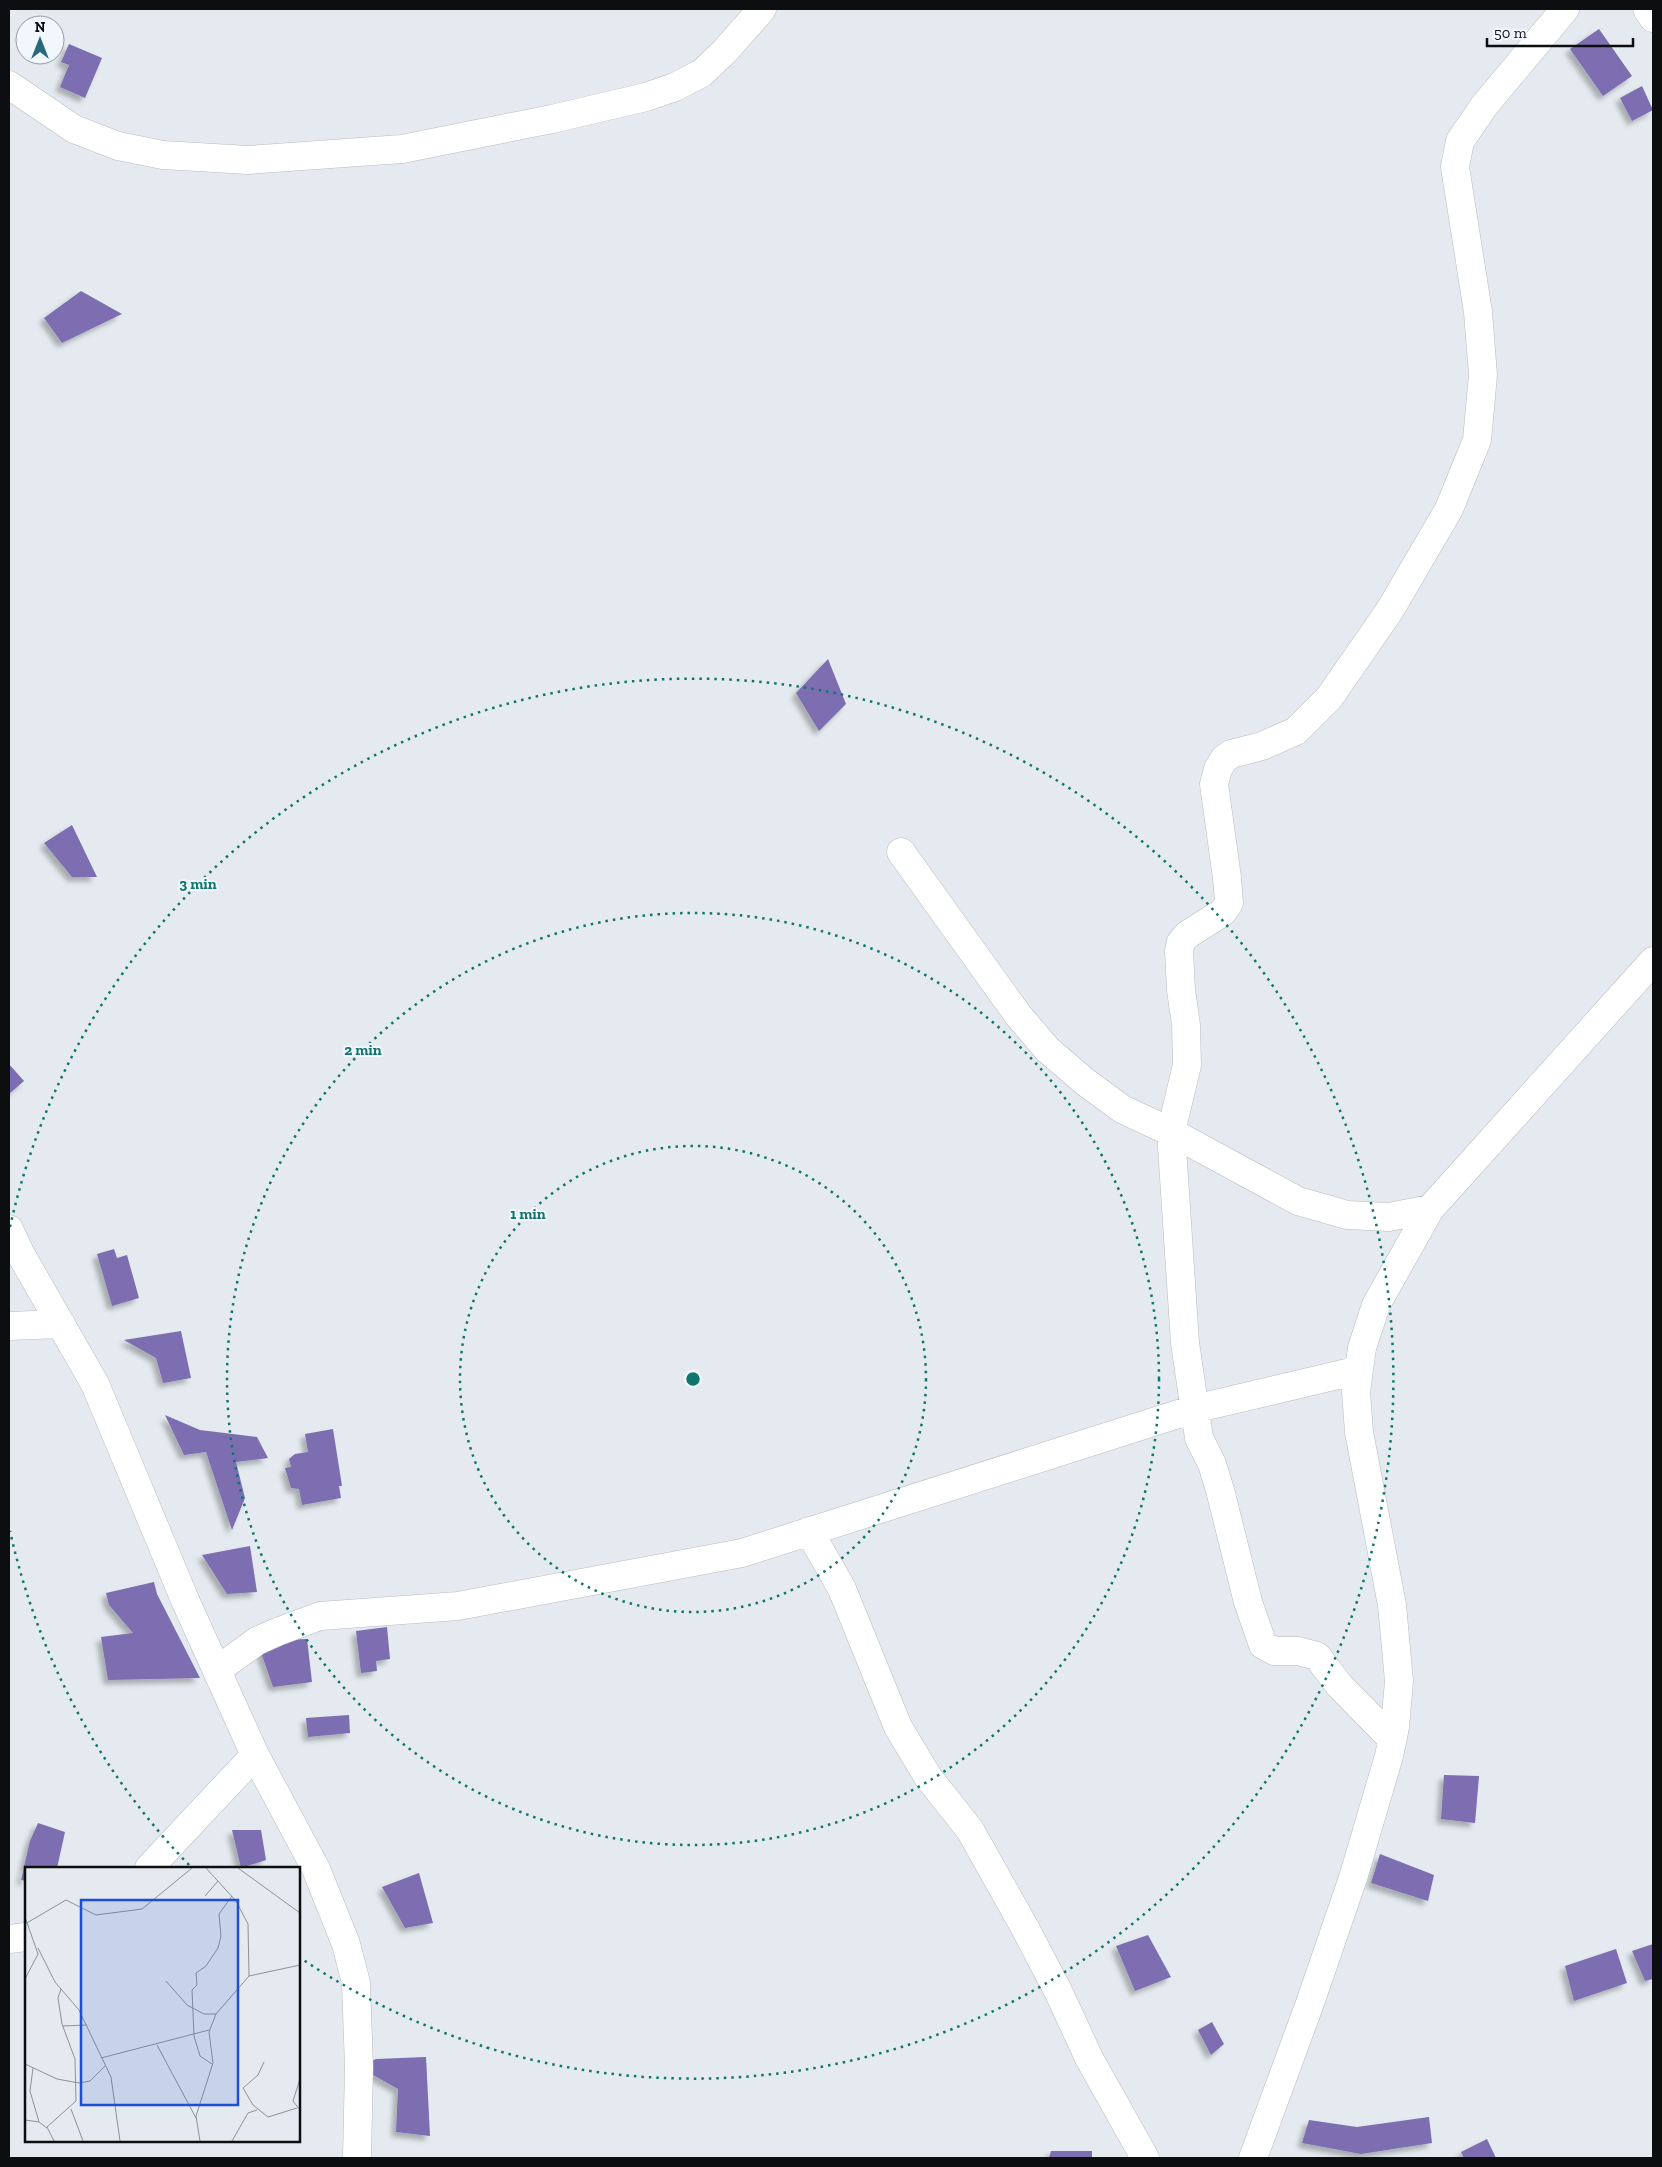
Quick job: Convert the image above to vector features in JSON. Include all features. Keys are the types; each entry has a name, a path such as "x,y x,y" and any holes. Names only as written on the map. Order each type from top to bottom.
{"street":[{"path":"9,85 74,128 118,146 162,155 248,160 402,148 552,119 646,97 675,87 702,73 726,51 762,9"},
{"path":"1392,1739 1339,1685 1317,1656 1298,1651 1274,1651 1263,1645 1248,1602 1212,1464 1199,1438 1185,1343 1171,1132 1187,1065 1186,1024 1181,990 1179,951 1181,942 1187,935 1223,912 1229,903 1214,784 1218,768 1224,759 1231,754 1262,746 1296,731 1329,698 1390,610 1450,509 1477,440 1483,375 1478,312 1455,167 1460,141 1484,106 1564,9"},
{"path":"1647,9 1653,18"},
{"path":"901,852 1018,1015 1047,1049 1084,1081 1122,1109 1171,1132 1298,1201 1348,1215 1389,1217 1430,1209"},
{"path":"1253,2158 1310,2003 1353,1878 1392,1739 1399,1681 1392,1605 1359,1432 1356,1392 1362,1348 1376,1305 1430,1209 1653,961"},
{"path":"9,1229 20,1254 95,1384 185,1600 256,1755 316,1869 346,1944 356,1983 359,2067 357,2158"},
{"path":"9,1326 61,1324"},
{"path":"217,1670 257,1641 320,1616 458,1606 742,1553 1194,1409 1359,1370"},
{"path":"809,1531 842,1589 898,1727 928,1777 970,1830 1025,1928 1089,2058 1145,2158"},
{"path":"150,1867 256,1755"},
{"path":"9,1939 25,1937"}],"building":[{"path":"1599,29 1632,76 1603,96 1570,49"},
{"path":"69,44 102,58 85,98 60,87 69,65 65,64 65,53"},
{"path":"1642,86 1653,110 1632,121 1620,98"},
{"path":"81,291 122,314 62,343 44,318"},
{"path":"828,659 846,704 819,731 796,693"},
{"path":"72,825 97,877 72,877 44,843"},
{"path":"9,1064 24,1081 9,1094"},
{"path":"114,1249 117,1258 127,1255 139,1298 112,1306 97,1254"},
{"path":"181,1331 191,1378 163,1383 156,1358 124,1340"},
{"path":"165,1415 200,1430 257,1437 268,1458 236,1462 245,1498 232,1530 206,1452 184,1455"},
{"path":"333,1429 342,1486 339,1486 341,1498 302,1505 299,1489 291,1488 285,1468 291,1467 289,1459 295,1454 308,1452 305,1434"},
{"path":"250,1546 257,1592 227,1594 202,1555"},
{"path":"154,1582 157,1594 200,1678 108,1680 101,1637 133,1633 109,1605 106,1593"},
{"path":"387,1627 390,1659 376,1661 377,1671 361,1673 356,1631"},
{"path":"307,1639 312,1682 273,1687 257,1641"},
{"path":"349,1715 350,1733 308,1737 306,1718"},
{"path":"1444,1775 1479,1776 1475,1823 1441,1819"},
{"path":"38,1823 65,1832 57,1867 25,1867 25,1881 21,1880 30,1841"},
{"path":"232,1830 261,1830 266,1860 241,1867"},
{"path":"1380,1854 1434,1875 1428,1901 1371,1883"},
{"path":"419,1873 433,1923 405,1928 382,1887"},
{"path":"1148,1935 1171,1977 1135,1991 1116,1946"},
{"path":"1653,1944 1653,1979 1645,1981 1632,1951"},
{"path":"1616,1949 1627,1983 1574,2001 1565,1966"},
{"path":"1212,2022 1224,2044 1211,2055 1198,2030"},
{"path":"426,2057 430,2136 396,2132 398,2089 359,2067 376,2059"},
{"path":"1429,2117 1432,2143 1361,2154 1302,2143 1309,2120 1357,2127"},
{"path":"1487,2139 1496,2158 1464,2158 1461,2152"},
{"path":"1051,2151 1092,2151 1092,2158 1049,2158"}]}
